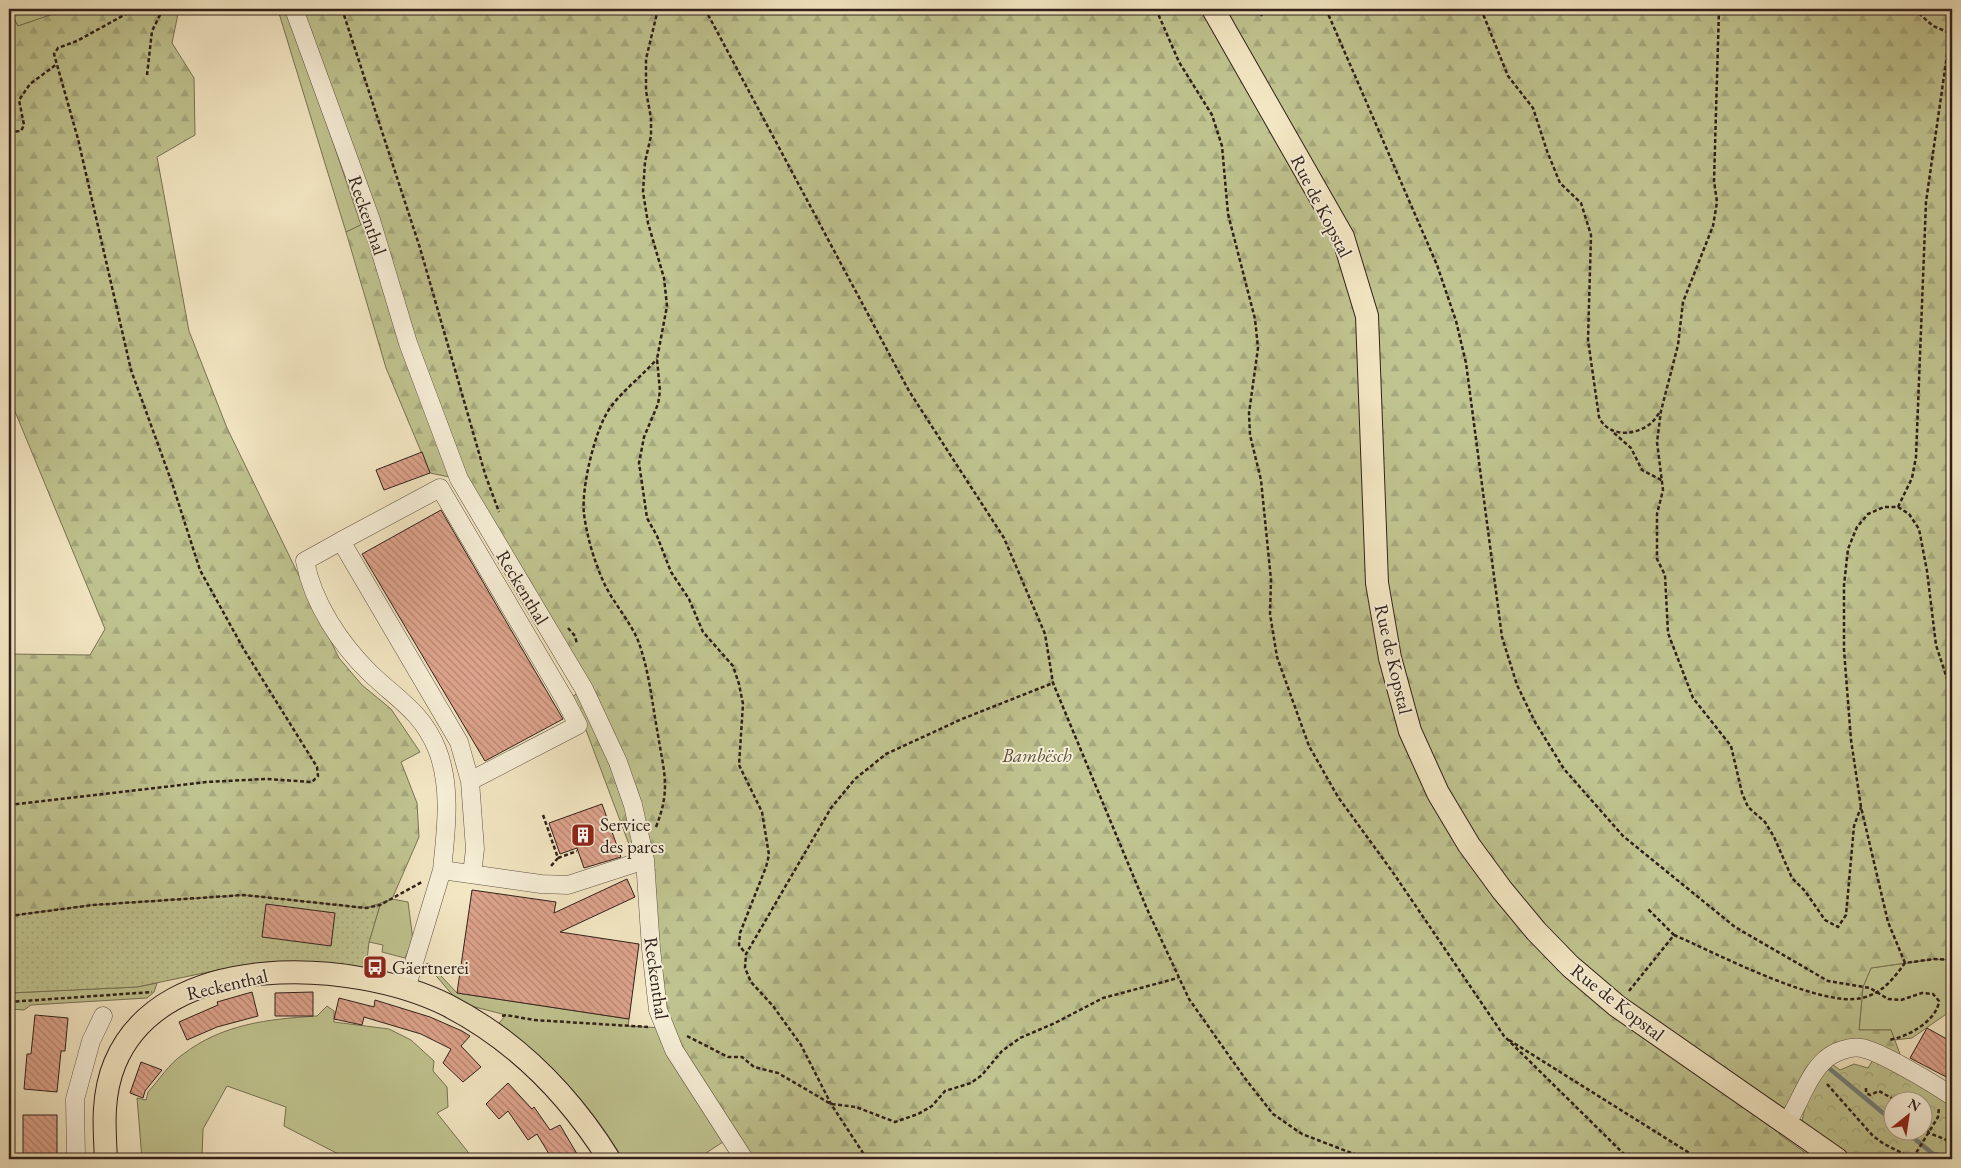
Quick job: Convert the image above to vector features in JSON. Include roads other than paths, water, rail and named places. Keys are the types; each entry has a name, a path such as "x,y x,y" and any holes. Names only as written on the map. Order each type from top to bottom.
{"main road":[{"name":"Rue de Kopstal","path":"1213,9 1343,237 1358,282 1367,316 1377,583 1390,658 1410,731 1438,793 1469,845 1502,890 1536,931 1570,966 1617,1006 1837,1159"},
{"name":"Reckenthal","path":"106,1159 103,1120 106,1086 115,1061 129,1038 149,1015 177,996 223,981 270,973 319,973 361,978 406,989 446,1005 479,1024 516,1050 554,1085 588,1125 609,1159"}],"street":[{"name":"Reckenthal","path":"294,9 371,220 408,343 458,478 584,689 618,762 633,805 645,860 650,949 658,1010 674,1050 744,1159"},
{"path":"406,989 442,870 446,821 446,783 437,749 415,711 371,674 352,654 316,599 308,579 305,561 458,478"},
{"path":"440,488 578,725 470,781"},
{"path":"341,541 459,742 470,781 475,849 472,874"},
{"path":"547,670 566,659"},
{"path":"442,870 541,884 568,885 645,860"},
{"path":"76,1159 75,1099 91,1041 104,1016"},
{"path":"1786,1124 1798,1106 1815,1072 1826,1059 1846,1049 1861,1048 1876,1054 1946,1092"}],"waterway":[{"path":"1830,1069 1884,1114"},
{"path":"1916,1140 1933,1154 1952,1158"}],"place":[{"name":"Service des parcs","path":"583,835"},
{"name":"Gäertnerei","path":"375,967"}],"park label":[{"name":"Bambësch","path":"1037,755"}]}
